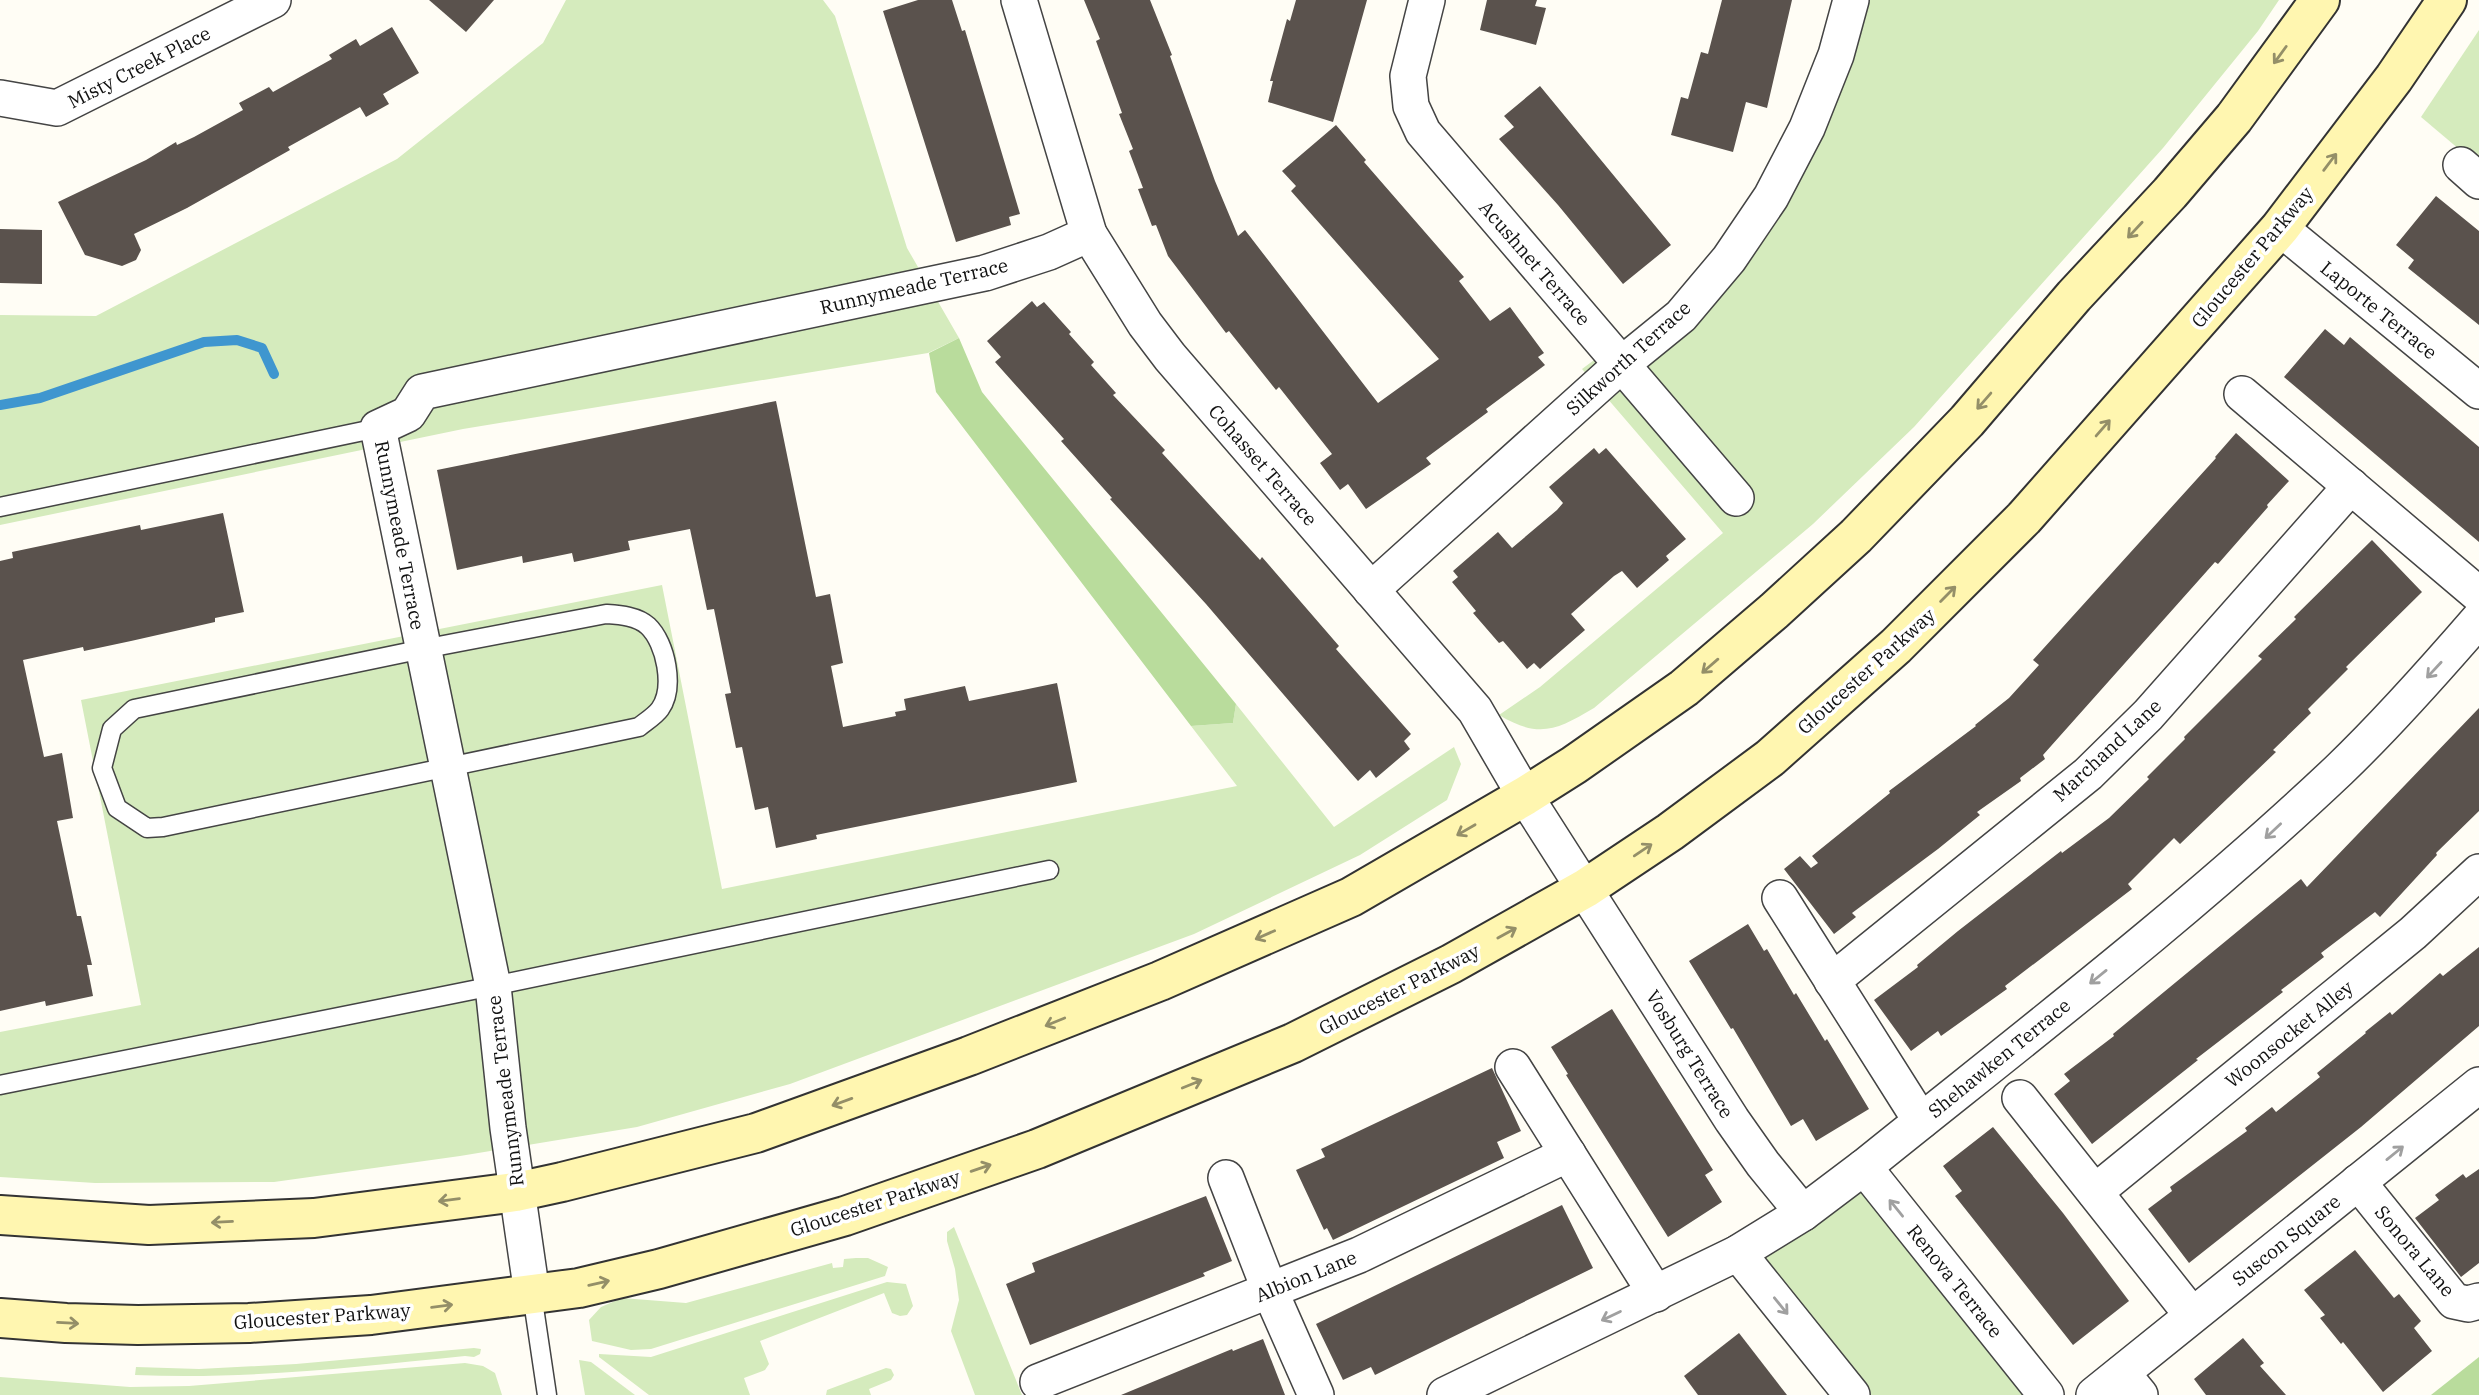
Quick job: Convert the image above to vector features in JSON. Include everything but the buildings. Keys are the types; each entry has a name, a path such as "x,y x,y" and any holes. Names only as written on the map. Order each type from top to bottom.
{"main road":[{"path":"0,1214 149,1225 314,1217 516,1192 755,1133 969,1056 1160,981 1351,897 1525,796 1684,688 1856,536 1966,421 2074,296 2170,193 2234,118 2320,0"},
{"name":"Gloucester Parkway","path":"0,1318 138,1325 249,1323 371,1315 579,1288 659,1269 845,1216 1037,1149 1293,1043 1451,964 1586,888 1670,832 1770,758 1896,646 2024,518 2280,228 2393,78 2447,0"}],"street":[{"name":"Misty Creek Place","path":"0,98 57,108 273,0"},
{"name":"Cohasset Terrace","path":"1018,0 1089,234 1145,324 1170,357 1475,710 1525,796 1586,888"},
{"name":"Acushnet Terrace","path":"1427,0 1408,76 1411,106 1423,132 1736,498"},
{"name":"Silkworth Terrace","path":"1371,590 1622,364 1681,316 1729,259 1770,197 1807,128 1836,55 1851,0"},
{"name":"Laporte Terrace","path":"2280,228 2479,391"},
{"name":"Runnymeade Terrace","path":"532,1294 516,1192 493,986 378,428 408,414 422,392 985,273 1049,252 1089,234"},
{"path":"2242,394 2479,595"},
{"name":"Marchand Lane","path":"1832,982 2088,774 2148,716 2351,486"},
{"name":"Shehawken Terrace","path":"1445,1395 1738,1253 1803,1213 1864,1167 2230,870 2340,769 2479,619"},
{"name":"Woonsocket Alley","path":"2095,1192 2413,933 2479,872"},
{"name":"Vosburg Terrace","path":"1586,888 1732,1120 1803,1213"},
{"path":"1780,898 1921,1121"},
{"path":"1513,1067 1656,1294"},
{"name":"Suscon Square","path":"2094,1395 2131,1384 2192,1315 2479,1086"},
{"path":"2020,1098 2192,1315"},
{"name":"Albion Lane","path":"1038,1382 1359,1255 1568,1154"},
{"name":"Renova Terrace","path":"1864,1167 2046,1395"},
{"path":"1226,1178 1270,1291 1316,1395"},
{"name":"Sonora Lane","path":"2358,1182 2455,1301 2468,1304 2479,1301"},
{"path":"1738,1253 1852,1395"}],"lane":[{"path":"0,507 378,428"},
{"path":"606,614 630,616 648,626 663,650 668,682 661,709 639,727 163,827 147,828 117,808 102,768 112,729 134,709 423,649 606,614"},
{"path":"0,1085 1049,870"},
{"path":"532,1294 547,1395"}],"green space":[{"path":"566,0 823,0 835,16 907,248 959,338 928,353 463,429 0,525 0,315 96,316 397,159 543,43"},
{"path":"1833,0 2279,0 2258,31 2163,148 1914,427 1813,524 1594,708 1569,722 1548,729 1526,727 1513,722 1499,715 1540,687 1723,533 1582,369 1660,311 1728,238 1778,147 1823,49"},
{"path":"2479,30 2479,166 2421,117"},
{"path":"959,338 982,392 1236,704 1233,723 1191,726 936,392 929,353"},
{"path":"662,585 722,889 1237,786 1191,726 1233,723 1236,704 1334,827 1454,747 1461,764 1447,800 1360,855 1194,934 790,1084 637,1127 460,1156 274,1182 95,1183 0,1177 0,1032 141,1005 81,700"},
{"path":"1854,1190 1868,1191 2032,1395 1866,1395 1762,1264 1766,1253"},
{"path":"954,1227 1022,1395 975,1395 951,1331 959,1300 955,1269 947,1241 947,1232"},
{"path":"868,1258 888,1267 885,1276 651,1349 631,1350 592,1341 589,1320 601,1307 622,1298 686,1303 832,1263 833,1268 843,1267 844,1259"},
{"path":"887,1282 906,1284 913,1306 907,1315 892,1313 884,1293 760,1341 769,1364 765,1370 744,1378 750,1395 649,1395 599,1357 599,1354 651,1357"},
{"path":"481,1349 480,1354 474,1357 301,1372 218,1376 135,1375 136,1367 199,1369 296,1364"},
{"path":"2479,1357 2479,1395 2431,1395"},
{"path":"579,1360 591,1362 635,1395 585,1395"},
{"path":"465,1363 483,1366 495,1373 502,1395 0,1395 0,1377 130,1387 189,1386"},
{"path":"886,1368 891,1369 894,1375 891,1380 869,1389 871,1395 826,1395 827,1390"}],"waterway":[{"path":"0,405 40,398 204,342 237,340 262,348 274,374"}]}
